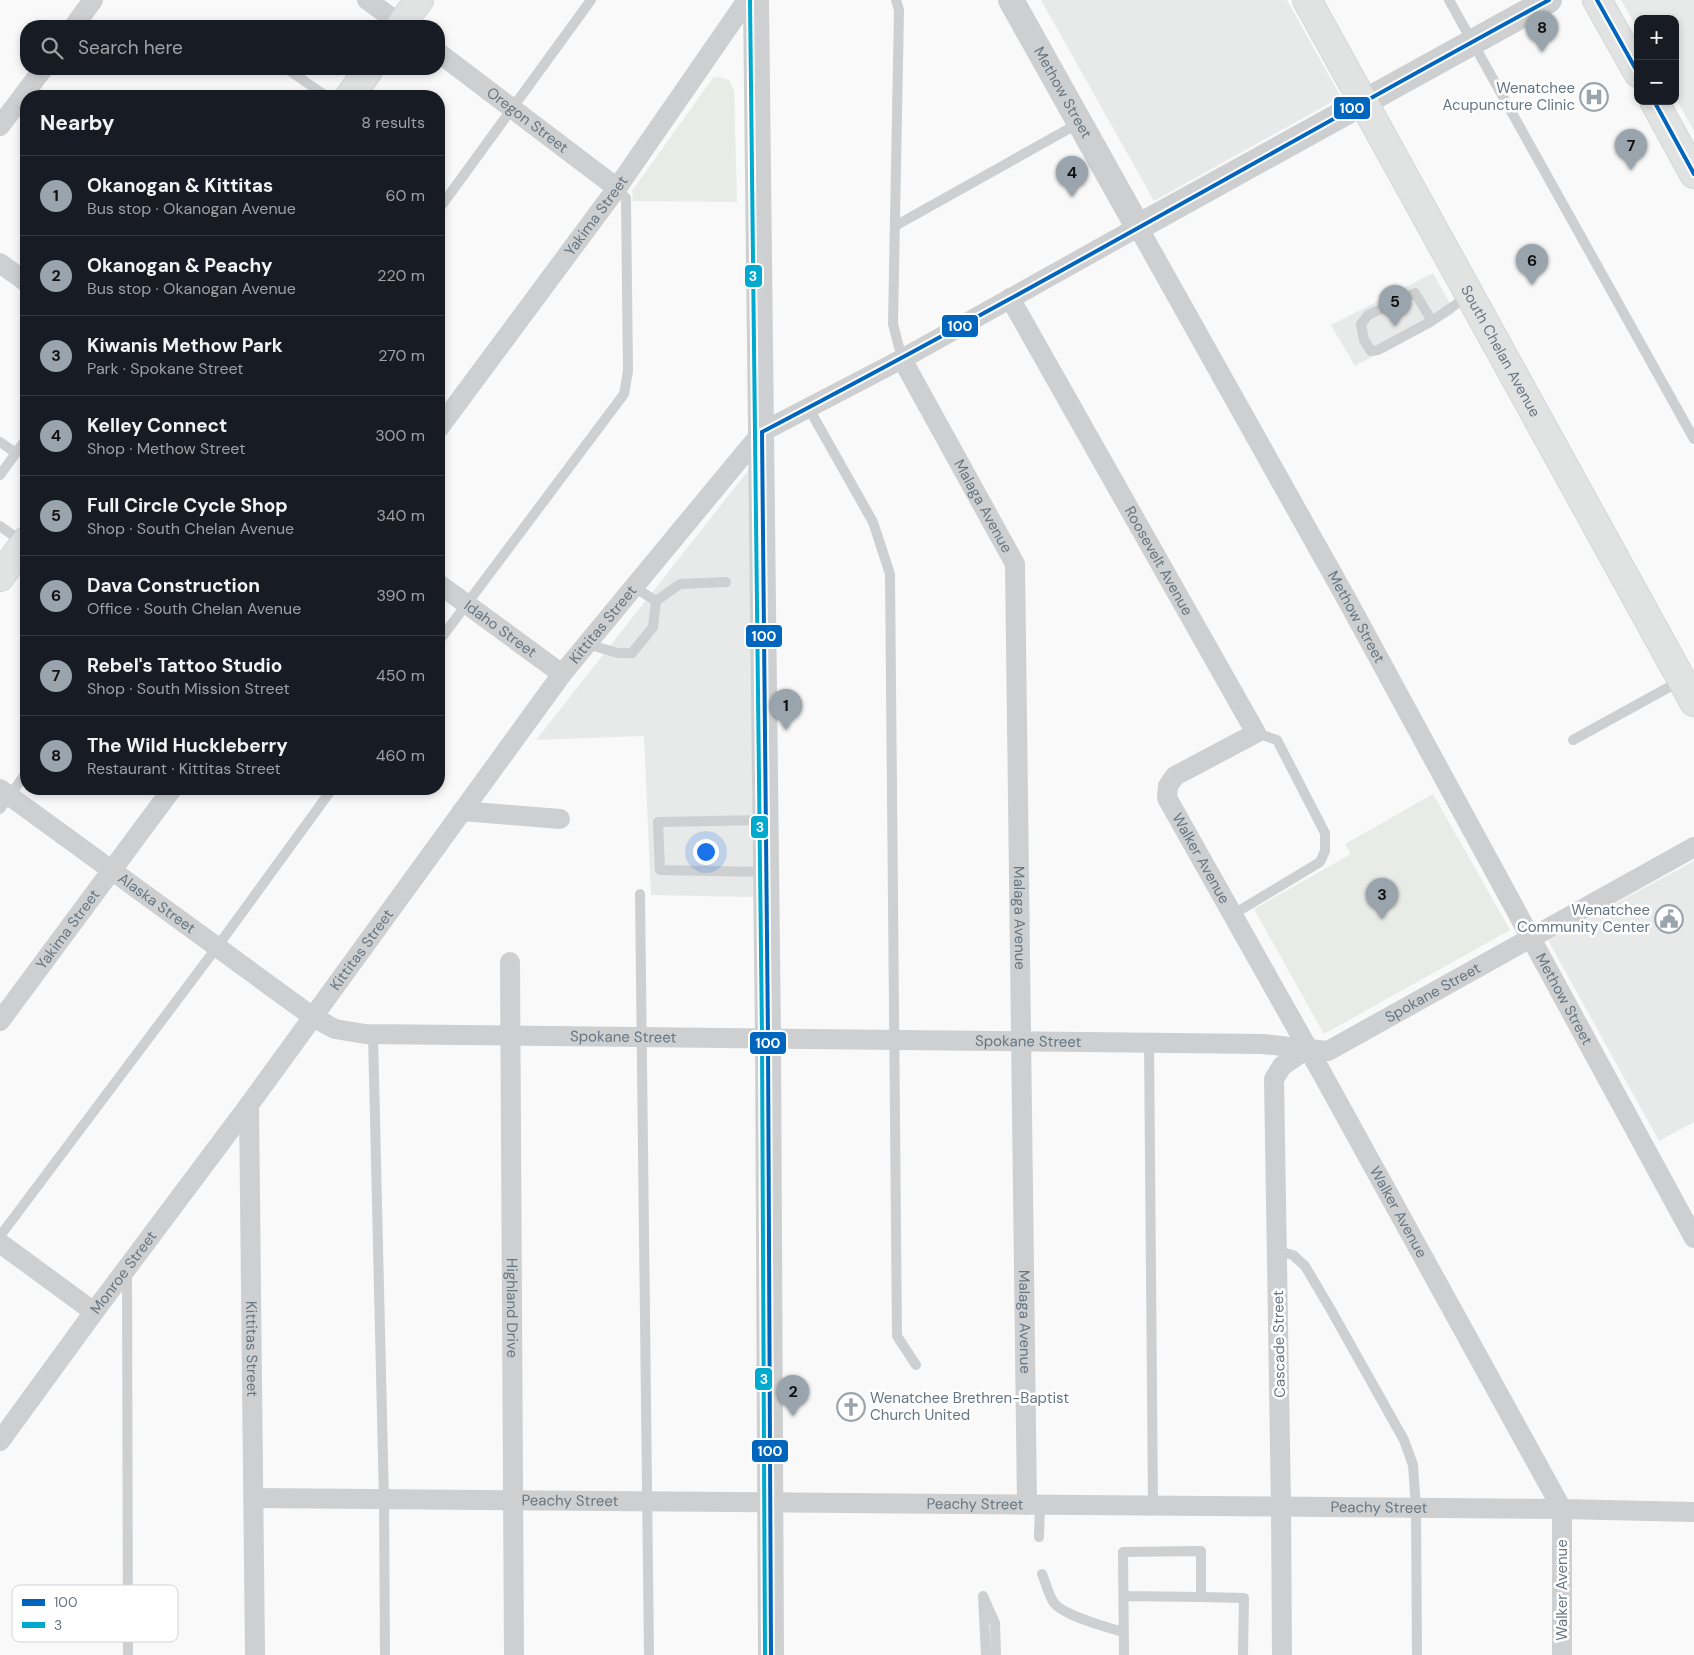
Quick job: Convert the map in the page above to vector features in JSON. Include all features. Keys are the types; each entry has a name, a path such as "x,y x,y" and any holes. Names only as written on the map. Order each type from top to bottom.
{"main road":[{"path":"405,20 419,0"},
{"name":"South Chelan Avenue","path":"1306,0 1688,691"},
{"path":"1597,0 1634,66"},
{"path":"354,90 365,75"},
{"path":"1656,105 1694,174"},
{"path":"0,576 20,550"}],"street":[{"path":"79,20 94,0"},
{"path":"366,0 393,20"},
{"name":"Yakima Street","path":"445,420 617,188 747,0"},
{"path":"756,0 767,872 771,1655"},
{"name":"Methow Street","path":"1011,0 1346,598 1694,1238"},
{"name":"Kittitas Street","path":"255,1655 250,1105 562,674 762,432 902,359 1548,0"},
{"name":"Oregon Street","path":"445,58 617,188"},
{"path":"27,90 38,75"},
{"path":"0,126 20,99"},
{"path":"0,263 20,278"},
{"name":"Roosevelt Avenue","path":"1010,298 1256,733"},
{"name":"Malaga Avenue","path":"902,359 1015,564 1021,1042 1034,1505"},
{"name":"Idaho Street","path":"445,588 562,674"},
{"name":"Walker Avenue","path":"1256,733 1175,776 1168,786 1167,798 1562,1509 1562,1655"},
{"name":"Yakima Street","path":"0,1021 168,795"},
{"name":"Alaska Street","path":"3,798 112,870 313,1017"},
{"path":"462,811 560,820"},
{"name":"Spokane Street","path":"313,1017 335,1028 373,1034 1262,1044 1328,1051 1694,847"},
{"name":"Highland Drive","path":"510,962 514,1655"},
{"name":"Cascade Street","path":"1282,1655 1274,1079 1282,1066 1307,1049"},
{"name":"Monroe Street","path":"0,1441 94,1312 250,1105"},
{"path":"0,1243 94,1312"},
{"name":"Peachy Street","path":"255,1498 1562,1509 1694,1512"}],"lane":[{"path":"445,201 591,0"},
{"path":"896,0 899,10 893,324 902,359"},
{"path":"1449,0 1694,440"},
{"path":"296,75 317,90"},
{"path":"894,226 1079,122"},
{"path":"445,633 624,394 628,370 626,198 617,188"},
{"path":"1432,321 1415,293 1368,315 1361,324 1364,340 1371,351 1378,350 1432,321 1469,295"},
{"path":"808,407 874,522 890,574 897,1336 916,1365"},
{"path":"0,442 16,453"},
{"path":"0,475 20,447"},
{"path":"0,526 20,538"},
{"path":"587,644 618,653 632,653 653,626 656,601 680,584 726,582"},
{"path":"634,587 656,601"},
{"path":"1573,740 1688,691"},
{"path":"1232,915 1320,862 1325,851 1325,833 1277,740 1256,733"},
{"path":"3,798 20,780"},
{"path":"0,1236 217,947 328,795"},
{"path":"766,820 658,822 660,870 767,872"},
{"path":"640,894 649,1655"},
{"path":"373,1034 384,1500 385,1655"},
{"path":"1149,1042 1153,1506"},
{"path":"1277,1252 1293,1255 1304,1266 1404,1440 1413,1465 1416,1508 1418,1655"},
{"path":"127,1268 128,1585"},
{"path":"1034,1505 1039,1536"},
{"path":"1124,1655 1123,1552 1201,1551 1201,1597"},
{"path":"1042,1574 1056,1605 1076,1617 1123,1632"},
{"path":"986,1655 983,1596 995,1623 996,1655"},
{"path":"1124,1596 1244,1598 1243,1655"},
{"path":"128,1642 128,1655"}],"shaded area":[{"path":"1041,0 1287,0 1341,97 1154,201"},
{"path":"1621,0 1694,0 1694,131 1679,104 1679,15 1634,15 1634,23"},
{"path":"719,77 729,80 734,90 737,202 633,201 632,191 713,78"},
{"path":"1433,273 1455,313 1355,366 1331,325"},
{"path":"751,467 753,897 651,895 644,736 536,740"},
{"path":"1433,794 1510,930 1324,1034 1254,909 1351,854 1345,844"},
{"path":"1694,861 1694,1122 1659,1141 1548,940"}],"transit line":[{"name":"3","path":"750,0 762,1038 765,1655"},
{"name":"100","path":"762,432 960,326 1549,0"},
{"name":"100","path":"1597,0 1634,66"},
{"name":"100","path":"1656,105 1694,174"},
{"name":"100","path":"762,432 768,1038 771,1655"}],"place":[{"name":"The Wild Huckleberry","path":"1542,52"},
{"name":"Wenatchee Acupuncture Clinic","path":"1594,97"},
{"name":"Rebel's Tattoo Studio","path":"1631,170"},
{"name":"Kelley Connect","path":"1072,197"},
{"name":"Dava Construction","path":"1532,285"},
{"name":"Full Circle Cycle Shop","path":"1395,326"},
{"name":"Okanogan & Kittitas","path":"786,730"},
{"name":"Kiwanis Methow Park","path":"1382,919"},
{"name":"Wenatchee Community Center","path":"1669,919"},
{"name":"Wenatchee Brethren-Baptist Church United","path":"851,1407"},
{"name":"Okanogan & Peachy","path":"793,1416"}]}
